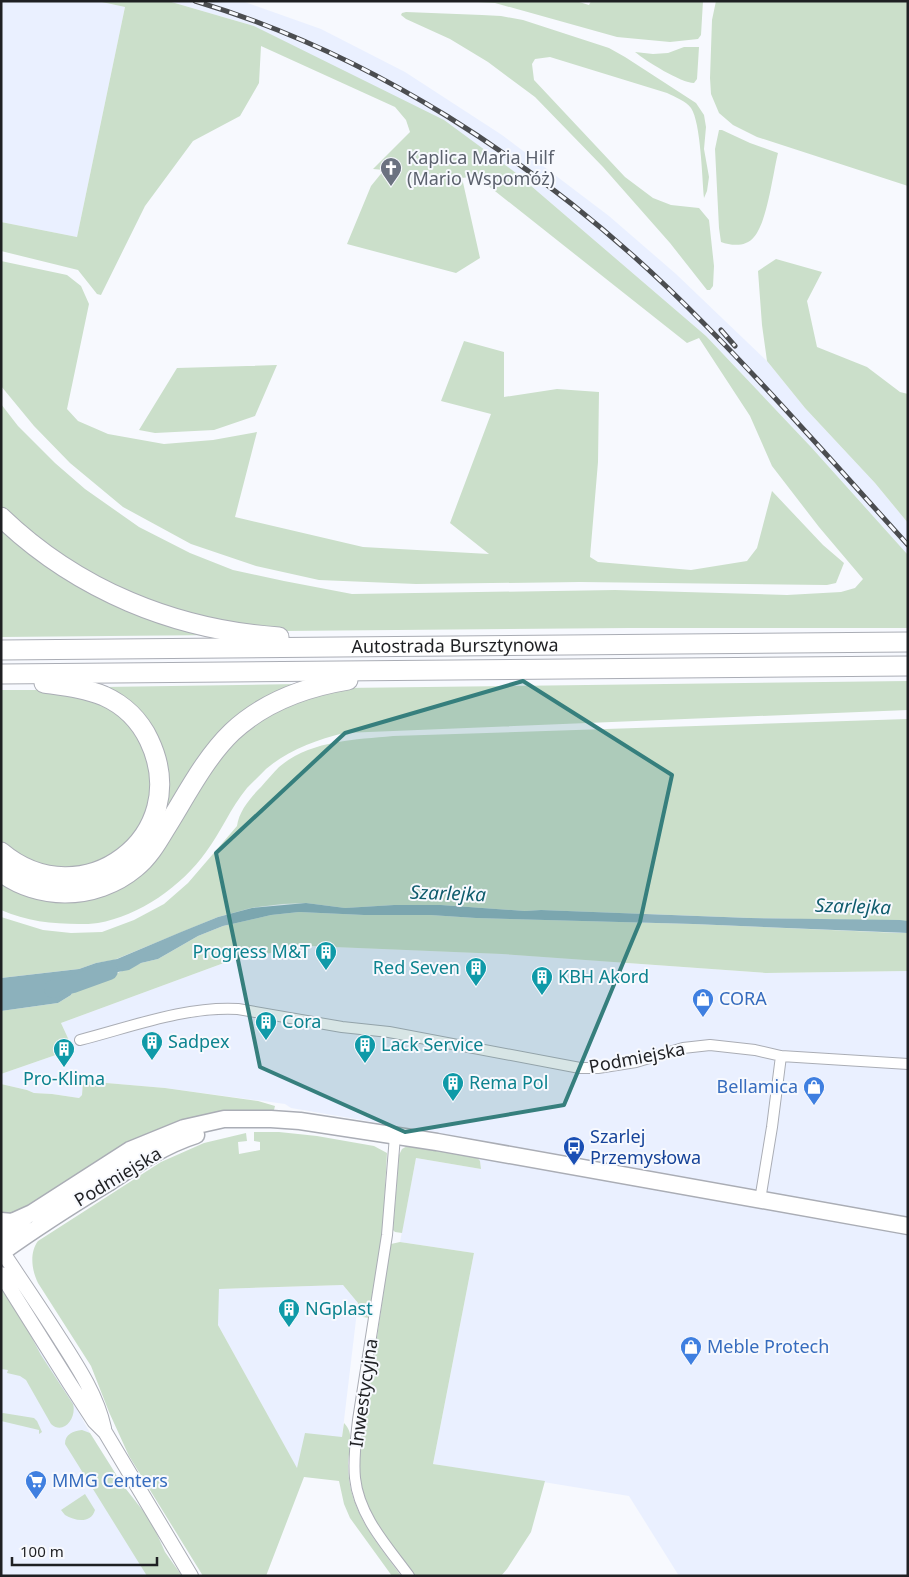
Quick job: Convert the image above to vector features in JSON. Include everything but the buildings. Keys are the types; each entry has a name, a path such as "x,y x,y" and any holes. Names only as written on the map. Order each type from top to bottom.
{"highway":[{"path":"1,517 62,567 109,593 153,612 207,627 259,635 291,637 347,647"},
{"name":"Autostrada Bursztynowa","path":"1,650 908,642"},
{"name":"Autostrada Bursztynowa","path":"1,675 908,666"},
{"path":"1,872 26,886 61,893 82,892 119,879 136,868 147,856 216,750 233,732 254,715 287,696 326,684 408,670"},
{"path":"1,675 82,689 105,696 115,702 134,718 147,736 157,761 160,780 157,806 148,829 129,852 106,867 80,876 50,876 28,869 1,852"}],"main road":[{"name":"Podmiejska","path":"1,1221 12,1222 32,1213 130,1150 184,1128 224,1119 271,1119 300,1121 491,1152 908,1226"},
{"name":"Podmiejska","path":"2,1248 29,1233 153,1154 187,1138 242,1120"},
{"path":"32,1213 2,1248 80,1369 99,1410 105,1432"},
{"path":"1,1274 94,1421 105,1432 191,1576"}],"street":[{"name":"Podmiejska","path":"80,1040 180,1014 222,1008 238,1009 342,1027 388,1032 580,1068 598,1068 636,1062 683,1048 710,1045 755,1050 782,1056 908,1064"},
{"path":"760,1200 782,1056"},
{"name":"Inwestycyjna","path":"395,1136 387,1236 358,1420 355,1447 355,1478 361,1503 368,1520 409,1576"}],"highlighted area":[{"path":"523,681 672,775 640,922 564,1105 405,1132 260,1067 216,853 345,733"}],"shaded area":[{"path":"1,1 97,1 125,7 77,237 1,222"},
{"path":"168,1 242,1 321,29 405,72 502,135 609,216 676,274 767,361 805,408 875,483 908,523 908,555 811,447 706,336 516,173 254,26"},
{"path":"310,946 502,954 766,973 908,971 908,1576 679,1576 629,1496 433,1464 474,1253 400,1242 416,1158 481,1169 480,1161 397,1126 291,1108 285,1104 165,1088 83,1081 82,1095 79,1098 34,1093 1,1084 1,1074 73,1049 61,1023 232,960"},
{"path":"1,1284 18,1306 39,1349 73,1402 90,1433 122,1484 146,1514 165,1552 182,1576 1,1576"},
{"path":"343,1285 358,1303 342,1437 297,1469 218,1325 218,1289"}],"green space":[{"path":"97,1 168,1 254,26 444,120 516,173 706,336 811,447 908,555 908,628 283,631 200,620 97,580 1,510 1,404 18,426 55,463 85,489 139,527 190,553 233,570 284,581 352,594 615,590 787,595 841,592 855,588 863,579 819,527 772,466 750,416 699,338 687,343 476,176 462,178 480,258 456,273 347,244 371,186 384,170 373,169 410,132 406,120 395,107 261,46 259,83 240,116 193,141 145,206 101,295 97,294 78,270 1,251 1,222 77,237 125,7"},
{"path":"461,1 576,1 589,5 591,1 703,1 701,35 698,39 670,42 617,37 495,3"},
{"path":"716,1 908,1 908,186 757,137 733,125 719,113 711,94 710,78 712,20"},
{"path":"406,12 501,16 523,20 609,48 696,103 704,115 706,127 704,149 709,177 704,198 697,126 691,108 686,103 667,93 550,57 535,59 532,64 534,80 625,177 653,198 671,205 699,208 709,220 714,266 713,286 710,290 707,290 670,243 603,167 535,97 488,62 450,39 406,19 401,15"},
{"path":"684,47 699,47 697,79 694,83 673,76 635,52 668,53"},
{"path":"719,130 778,153 763,221 754,237 743,244 734,245 721,242 715,149"},
{"path":"776,259 822,272 807,301 817,347 867,367 900,392 908,394 908,523 875,483 805,408 767,361 758,271"},
{"path":"1,261 67,275 81,286 89,304 67,409 78,421 108,434 164,444 213,440 257,432 235,517 363,547 489,554 450,523 491,414 441,401 464,341 504,352 504,397 557,389 599,392 598,462 590,557 598,562 691,570 747,561 757,548 772,491 823,545 844,563 836,583 827,585 580,582 416,584 319,580 256,566 191,544 123,507 70,463 34,426 1,386"},
{"path":"277,365 255,416 214,430 155,433 139,430 177,368"},
{"path":"1,523 34,551 219,635 1,637"},
{"path":"908,681 908,710 344,733 303,746 284,756 266,769 241,795 196,865 172,888 129,914 98,923 86,924 39,921 1,910 1,878 94,894 223,749 282,705 344,688"},
{"path":"298,684 266,700 157,830 167,773 104,687"},
{"path":"1,690 53,690 82,695 124,715 149,751 154,795 137,837 98,866 49,870 1,844"},
{"path":"908,719 908,921 525,911 441,905 345,908 306,903 282,904 251,908 218,917 114,960 96,963 79,969 1,978 1,917 43,930 71,933 102,932 134,920 164,904 188,883 237,826 240,815 246,805 279,767 291,758 319,746 348,740 393,736"},
{"path":"299,912 693,924 908,933 908,971 766,973 502,954 310,946 232,960 61,1023 73,1049 1,1074 1,1011 58,1003 71,995 78,978 92,979 107,974 115,974 141,963 158,959 198,936 223,926 271,915"},
{"path":"83,1081 165,1088 258,1101 275,1106 274,1110 243,1112 12,1214 1,1214 1,1084 34,1093 79,1098 82,1095"},
{"path":"254,1132 279,1132 317,1136 374,1146 387,1153 383,1227 369,1318 356,1316 358,1303 343,1285 219,1289 218,1325 297,1468 305,1433 342,1437 344,1423 347,1427 350,1437 349,1476 355,1502 365,1525 401,1576 392,1576 350,1518 344,1504 339,1481 304,1477 266,1576 203,1576 129,1456 91,1366 36,1278 32,1256 38,1241 161,1162 204,1143 246,1133 247,1141 238,1142 239,1154 260,1150 260,1142 254,1141"},
{"path":"409,1145 474,1154 480,1161 481,1169 416,1158 402,1233 393,1230 399,1155 402,1149"},
{"path":"400,1242 474,1253 433,1464 545,1481 531,1532 501,1576 415,1576 382,1532 364,1495 360,1475 360,1454 390,1248 391,1244"},
{"path":"6,1289 41,1355 73,1404 73,1414 65,1426 60,1428 51,1424 26,1380 20,1376 7,1373 8,1370 1,1369 1,1291"},
{"path":"1,1414 34,1418 42,1432 39,1434 39,1430 1,1421"},
{"path":"82,1430 90,1433 122,1484 151,1521 165,1552 182,1576 147,1576 65,1444 66,1438 70,1434"},
{"path":"85,1494 95,1510 90,1518 78,1520 65,1515 61,1510"}],"water":[{"path":"306,903 345,908 441,905 525,911 750,918 900,920 908,921 908,933 693,924 299,912 271,915 223,926 198,936 158,959 141,963 129,970 92,979 78,978 71,995 58,1003 1,1011 1,978 79,969 117,959 218,917 252,908"}],"waterway":[{"name":"Szarlejka","path":"53,989 109,971"}],"railway":[{"path":"195,1 261,23 325,50 387,82 448,117 507,155 563,197 617,241 668,288 730,350 908,545"},
{"path":"721,330 735,346"}],"place":[{"name":"Kaplica Maria Hilf (Mario Wspomóż)","path":"391,187"},
{"name":"Progress M&T","path":"326,971"},
{"name":"Red Seven","path":"476,987"},
{"name":"KBH Akord","path":"542,996"},
{"name":"CORA","path":"703,1018"},
{"name":"Cora","path":"266,1041"},
{"name":"Sadpex","path":"152,1061"},
{"name":"Lack Service","path":"365,1064"},
{"name":"Pro-Klima","path":"64,1068"},
{"name":"Rema Pol","path":"453,1102"},
{"name":"Bellamica","path":"814,1106"},
{"name":"Szarlej Przemysłowa","path":"574,1166"},
{"name":"NGplast","path":"289,1328"},
{"name":"Meble Protech","path":"691,1366"},
{"name":"MMG Centers","path":"36,1500"}]}
